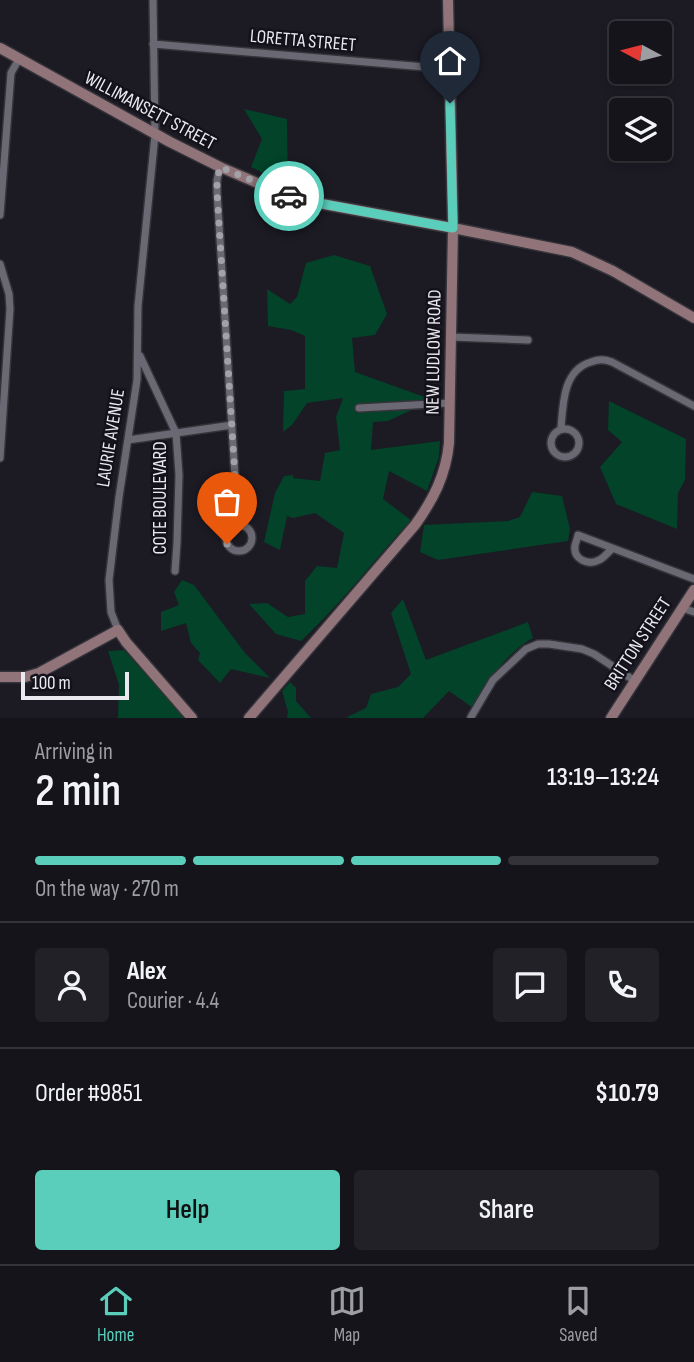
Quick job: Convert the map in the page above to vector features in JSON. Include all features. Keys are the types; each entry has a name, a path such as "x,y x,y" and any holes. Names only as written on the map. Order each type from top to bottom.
{"main road":[{"name":"NEW LUDLOW ROAD","path":"249,718 406,535 429,505 447,463 453,228 448,0"},
{"name":"WILLIMANSETT STREET","path":"0,48 155,135 220,167 288,195 558,248 584,256 694,318"},
{"name":"BRITTON STREET","path":"611,718 694,590"},
{"path":"0,677 25,677 39,673 118,630"},
{"name":"LAURIE AVENUE","path":"118,630 192,718"}],"street":[{"name":"LAURIE AVENUE","path":"118,630 111,612 109,580 119,497 136,398 138,306 155,135 153,0"},
{"name":"LORETTA STREET","path":"153,44 449,69"},
{"path":"0,215 11,72 19,59"},
{"path":"220,167 217,192 238,524"},
{"path":"0,264 9,294 10,309 0,458"},
{"path":"452,337 528,340"},
{"name":"COTE BOULEVARD","path":"137,350 176,433 179,475 175,571"},
{"path":"561,428 571,429 580,440 578,450 570,456 561,457 551,447 553,434 561,428 568,383 582,365 602,359 694,406"},
{"path":"359,408 450,403"},
{"path":"128,440 232,425"},
{"path":"612,549 599,560 590,563 577,556 575,545 578,535 694,579"},
{"path":"682,608 694,612"},
{"path":"471,717 493,680 526,649 538,644 582,649 635,681"}],"green space":[{"path":"244,109 287,119 288,186 251,167 262,139"},
{"path":"334,255 370,266 387,314 375,335 352,338 355,372 433,400 388,421 373,422 371,450 440,441 439,457 427,491 389,471 383,499 411,520 344,597 301,641 276,634 249,604 267,603 288,617 305,614 305,581 317,566 337,568 344,533 315,513 293,518 287,516 280,550 264,542 275,493 284,476 293,475 293,478 320,481 325,453 340,450 336,417 343,398 307,403 292,425 283,432 284,391 305,389 305,336 291,330 268,326 267,289 290,304 297,297 306,263"},
{"path":"609,401 686,439 685,480 678,493 677,529 616,504 600,467 622,442 608,430"},
{"path":"532,492 562,496 570,529 568,541 438,560 420,552 424,525 508,521 520,517"},
{"path":"182,580 194,585 245,653 270,678 231,669 220,683 198,660 200,653 191,643 186,623 161,631 161,612 179,605 174,592"},
{"path":"403,599 426,660 528,622 533,638 506,660 491,678 473,708 449,691 423,718 348,718 366,708 371,694 398,687 411,674 391,613"},
{"path":"124,650 185,718 118,718 119,685 108,651"},
{"path":"290,682 296,688 296,701 311,718 287,718 282,691"}],"way so far":[{"path":"227,544 228,530 238,524 217,192 220,167 289,196"}],"route":[{"path":"289,196 453,228 450,103"}]}
